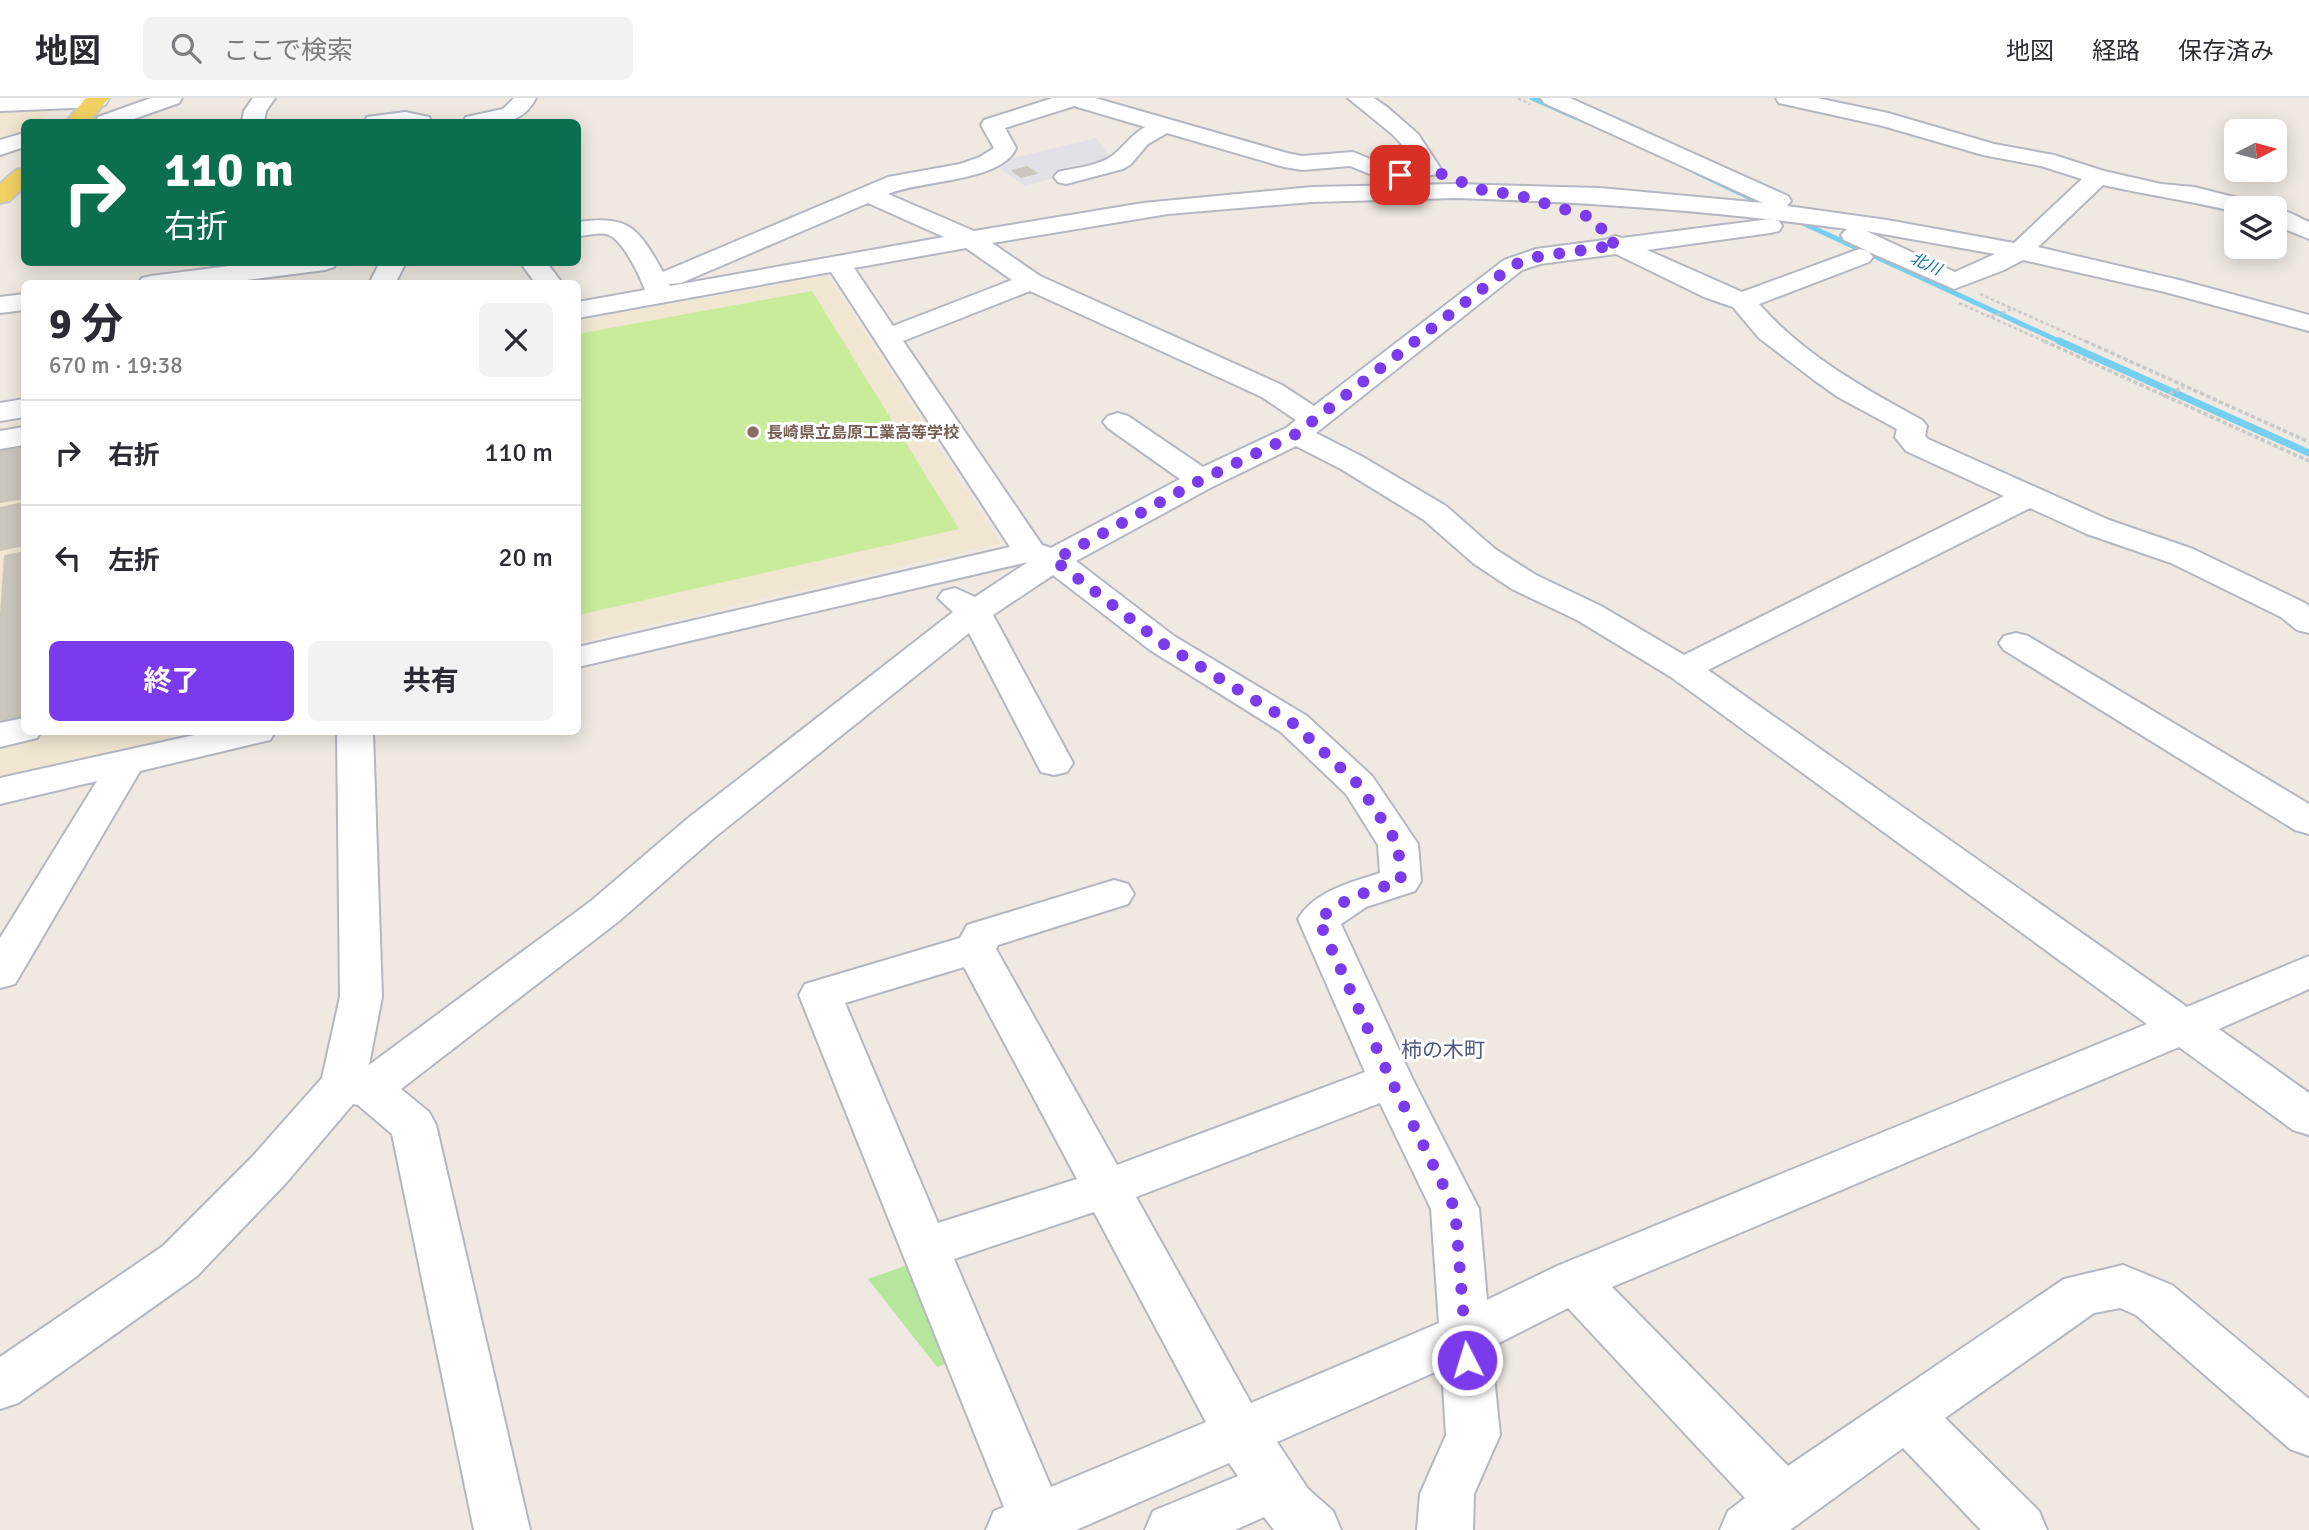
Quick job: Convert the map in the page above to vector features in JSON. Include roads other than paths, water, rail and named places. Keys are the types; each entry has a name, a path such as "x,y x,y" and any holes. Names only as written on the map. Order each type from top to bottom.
{"main road":[{"path":"80,119 98,99"}],"street":[{"path":"114,119 171,98"},
{"path":"254,119 255,111 264,98"},
{"path":"489,119 513,114 522,107 525,98"},
{"path":"659,289 897,182 964,170 988,162 1002,155 1005,148 992,125 1071,98 1132,105 1165,125 1284,160 1302,163 1353,159 1392,176 1429,169 1604,229 1713,291 1742,301 1769,332 1832,380 1912,426 1910,437 1917,445 2098,527 2182,556 2293,610 2309,623"},
{"path":"1359,98 1413,144 1429,169"},
{"path":"1552,98 1787,215 1943,286"},
{"path":"1787,98 1842,104 1991,150 2046,160 2098,177 2161,191 2194,194 2224,202"},
{"path":"7,102 98,99"},
{"path":"1066,177 1115,164 1123,159 1140,139 1165,125"},
{"path":"0,132 21,136"},
{"path":"0,148 21,138"},
{"path":"1787,215 1860,257 1943,286 1995,265 2020,251 2098,177"},
{"path":"581,309 659,289 838,262 1077,220 1227,202 1342,195 1500,193 1669,200 1787,215 2020,251 2185,288 2309,323"},
{"path":"868,194 970,239 1031,282 1272,391 1305,427 1352,463 1435,513 1485,556 1524,582 1589,613 1683,669 2309,1117"},
{"path":"0,1386 180,1261 269,1170 356,1087 605,911 701,828 1042,556 1305,427 1513,265 1604,229 1759,229 1787,215"},
{"path":"2287,221 2309,232"},
{"path":"581,229 609,227 622,231 659,289"},
{"path":"1742,301 1860,257"},
{"path":"838,262 1042,556 1162,643 1294,724 1359,785 1398,844 1401,881 1352,897 1318,919 1391,1080 1455,1209 1473,1434 1447,1494 1445,1530"},
{"path":"174,280 256,266"},
{"path":"535,266 547,280"},
{"path":"888,337 1031,282"},
{"path":"0,305 21,302"},
{"path":"0,412 21,408"},
{"path":"1118,422 1201,480"},
{"path":"0,440 21,436"},
{"path":"1683,669 2029,496"},
{"path":"581,656 925,576 1042,556"},
{"path":"925,576 975,612 1054,763"},
{"path":"2015,643 2309,821"},
{"path":"0,735 21,731"},
{"path":"0,791 244,735"},
{"path":"355,735 361,998 356,1087"},
{"path":"0,973 127,762"},
{"path":"1114,894 982,935 975,949 820,995 926,1248 1025,1525 1464,1336 1574,1281 2183,1027 2309,971"},
{"path":"975,949 1240,1433 1289,1507 1313,1530"},
{"path":"926,1248 1108,1188 1391,1080"},
{"path":"356,1087 413,1125 502,1530"},
{"path":"1574,1281 1766,1515 2082,1294 2123,1286 2154,1300 2309,1432"},
{"path":"1906,1416 2019,1530"},
{"path":"1173,1530 1275,1486"}],"waterway":[{"name":"北川","path":"1532,98 1575,117"},
{"name":"北川","path":"1696,172 1769,207"},
{"name":"北川","path":"1794,219 2063,343"},
{"name":"北川","path":"2059,341 2309,453"}],"place":[{"name":"長崎県立島原工業高等学校","path":"753,432"}],"district":[{"name":"柿の木町","path":"1443,1050"}]}
